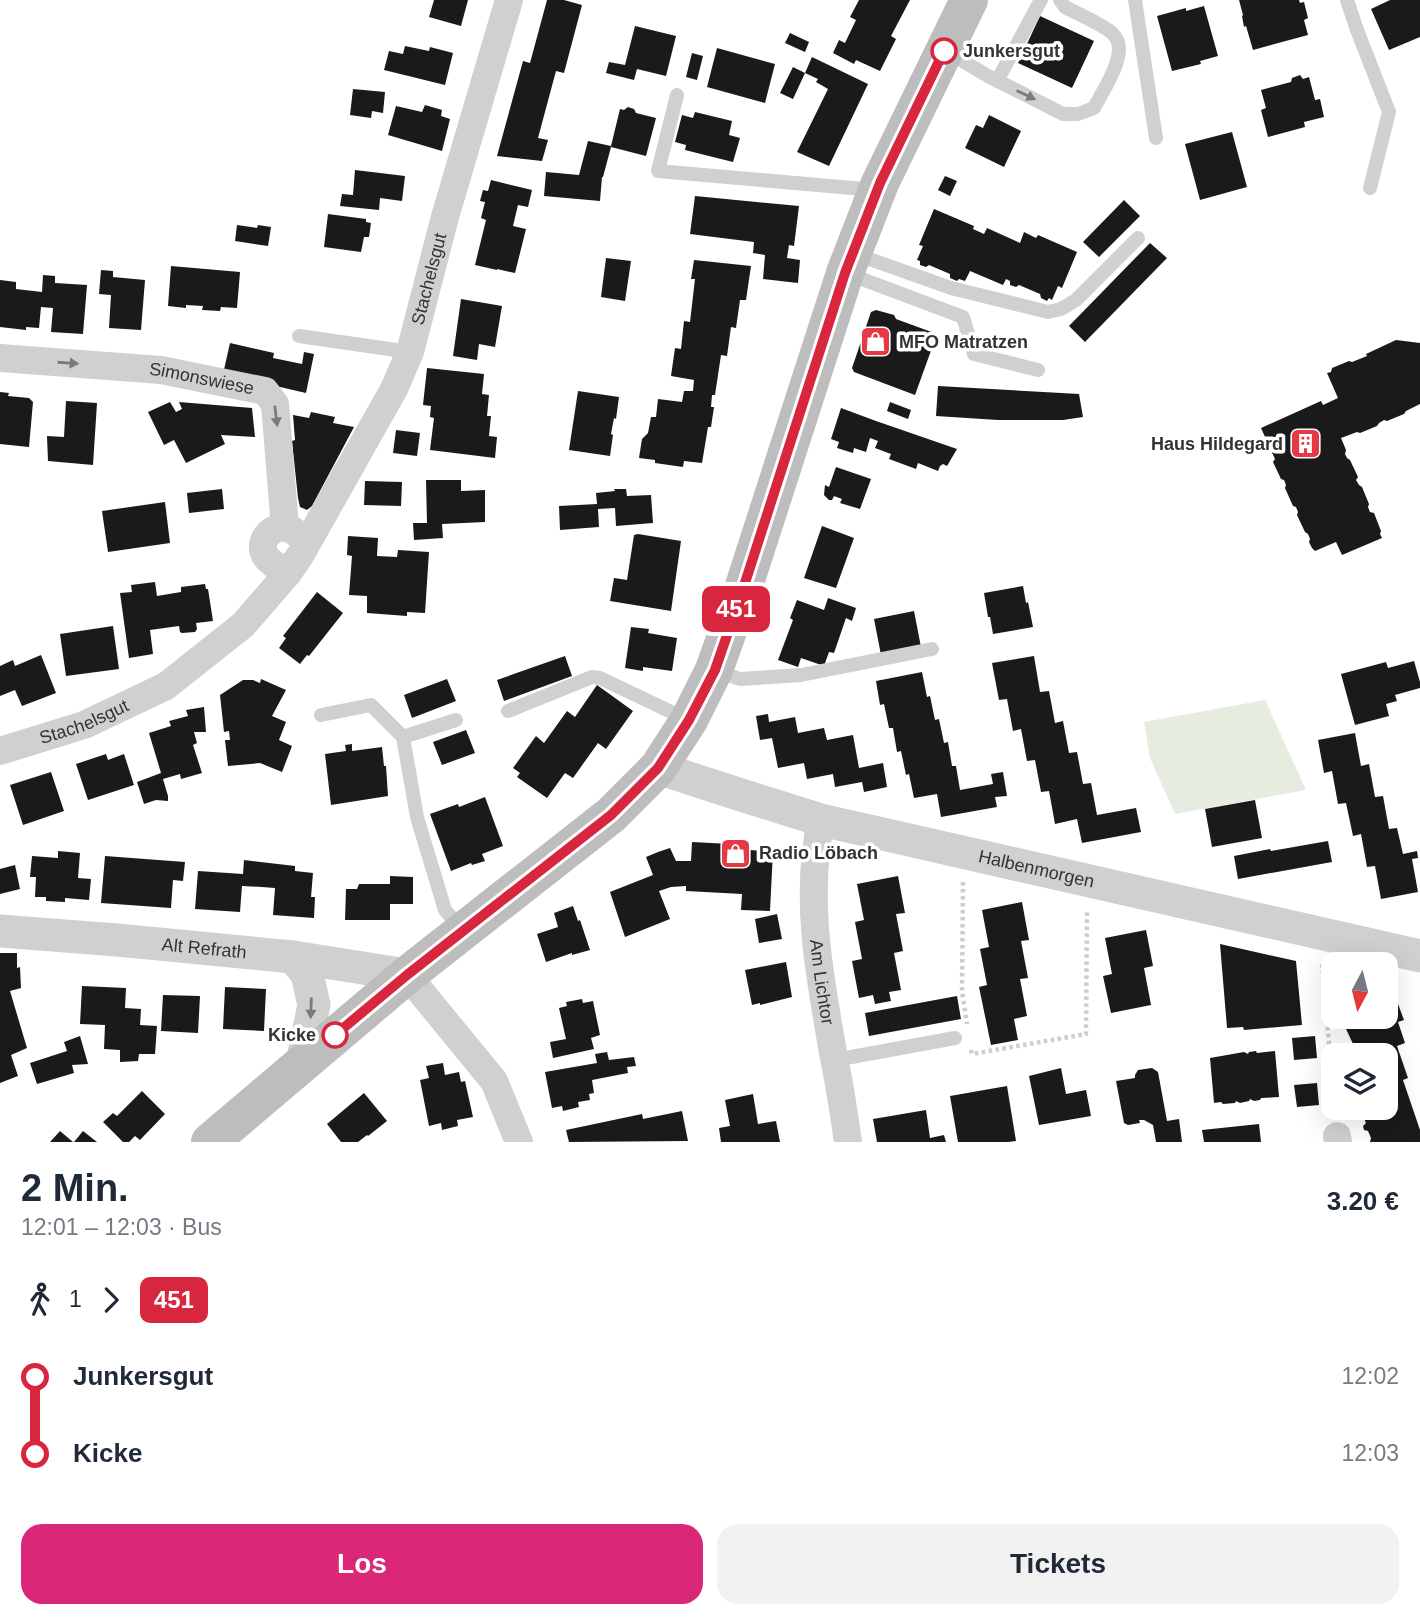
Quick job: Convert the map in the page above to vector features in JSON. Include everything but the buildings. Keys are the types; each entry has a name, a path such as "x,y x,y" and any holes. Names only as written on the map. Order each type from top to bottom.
{"main road":[{"path":"210,1142 407,975 611,815 658,768 689,720 715,670 849,263 878,190 969,0"}],"street":[{"name":"Stachelsgut","path":"0,751 84,725 166,686 243,625 288,573 296,535 394,389 410,352 445,217 509,0"},
{"name":"Simonswiese","path":"0,358 161,370 265,391 275,404 296,535"},
{"name":"Stachelsgut","path":"288,573 265,555 264,541 273,530 296,535"},
{"name":"Halbenmorgen","path":"658,768 821,820 1420,956"},
{"name":"Am Lichtor","path":"821,820 816,842 813,906 815,942 849,1142"},
{"name":"Alt Refrath","path":"0,930 293,957 407,975"},
{"path":"293,957 307,974 314,1005 302,1063"},
{"path":"407,975 494,1082 519,1142"}],"lane":[{"path":"998,81 1041,0"},
{"path":"944,51 1063,114 1078,114 1094,108 1118,60 1120,47 1114,34 1065,7 1060,0"},
{"path":"1135,0 1156,138"},
{"path":"1347,0 1389,112 1370,188"},
{"path":"677,95 658,171 878,190"},
{"path":"849,263 1048,312 1061,309 1076,300 1138,238"},
{"path":"849,263 963,317 974,355 1038,370"},
{"path":"299,336 410,352"},
{"path":"715,670 740,679 801,675 932,649"},
{"path":"508,711 592,677 600,678 689,720"},
{"path":"321,715 371,705 403,737 417,817 445,910 464,932"},
{"path":"403,737 456,720"},
{"path":"835,1060 962,1037"}],"path":[{"path":"962,1037 963,867 966,853"},
{"path":"970,1045 972,1054 1086,1034 1087,909 1091,881"},
{"path":"1319,932 1329,1043"}],"shaded area":[{"path":"1265,700 1306,790 1175,814 1150,758 1144,722"}],"bus line":[{"name":"451","path":"335,1035 611,815 658,768 689,720 715,670 845,273 880,183 944,51"}],"place":[{"name":"Junkersgut","path":"944,51"},
{"name":"MFO Matratzen","path":"876,342"},
{"name":"Haus Hildegard","path":"1306,444"},
{"name":"Radio Löbach","path":"736,853"},
{"name":"Kicke","path":"335,1035"}]}
